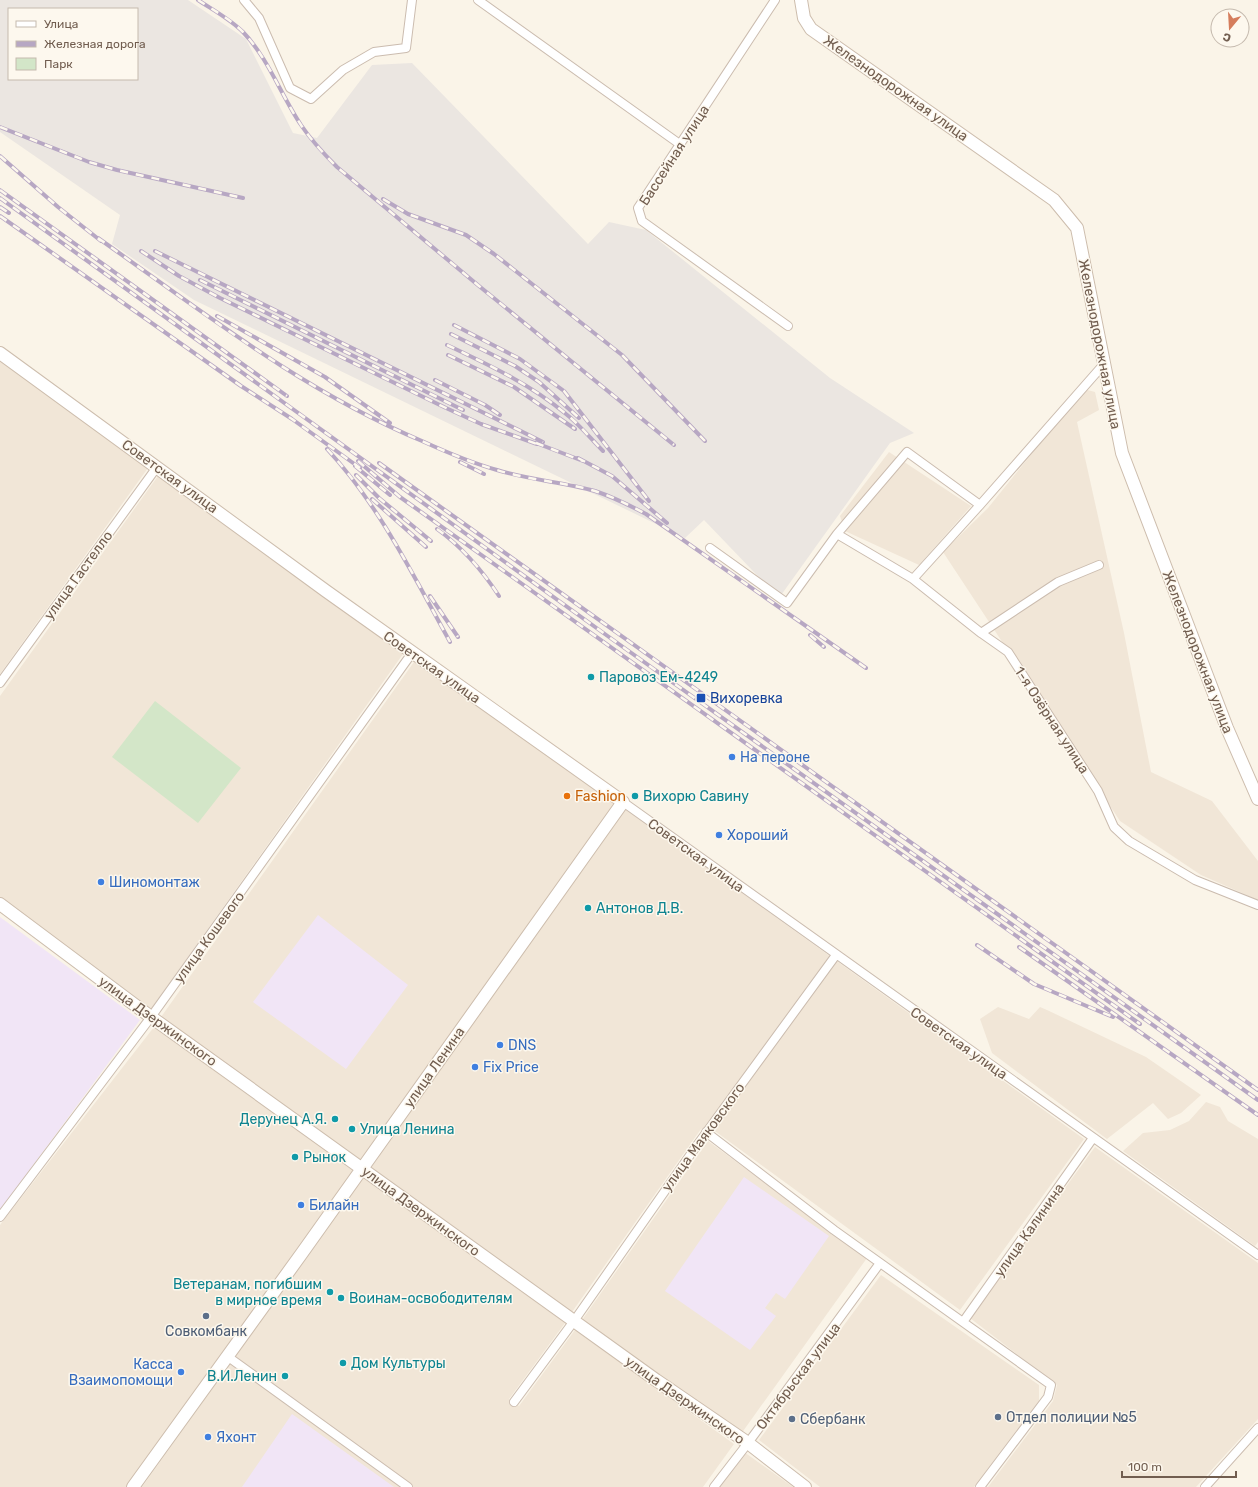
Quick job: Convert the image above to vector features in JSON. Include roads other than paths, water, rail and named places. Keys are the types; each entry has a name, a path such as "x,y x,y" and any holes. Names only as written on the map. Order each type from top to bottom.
{"street":[{"path":"244,0 259,18 290,88 311,100 343,70 374,52 406,48 412,0"},
{"path":"478,0 681,145"},
{"name":"Бассейная улица","path":"775,0 681,145 638,208 642,220 788,326"},
{"name":"Железнодорожная улица","path":"801,0 804,18 811,29 1054,200 1077,228 1122,453 1227,728 1258,799"},
{"name":"Советская улица","path":"0,353 412,653 1258,1255"},
{"path":"913,579 980,506 1104,364"},
{"path":"710,548 787,603 837,534 907,452 980,506"},
{"name":"улица Гастелло","path":"0,683 157,467"},
{"name":"1-я Озёрная улица","path":"837,534 913,579 981,634 1008,652 1098,791 1114,827 1129,841 1195,880 1258,905"},
{"path":"981,634 1058,582 1099,565"},
{"name":"улица Кошевого","path":"0,1216 151,1017 412,653"},
{"name":"улица Ленина","path":"133,1487 362,1169 622,802"},
{"name":"улица Дзержинского","path":"0,904 151,1017 574,1321 748,1443 806,1487"},
{"name":"улица Маяковского","path":"574,1321 706,1132 836,955"},
{"path":"706,1132 880,1263 1051,1385 1048,1397 980,1487"},
{"name":"улица Калинина","path":"964,1322 1093,1138"},
{"name":"Октябрьская улица","path":"714,1487 880,1263"},
{"path":"514,1402 574,1321"},
{"path":"227,1356 408,1487"},
{"path":"1205,1487 1258,1428"}],"railway":[{"path":"198,0 233,23 252,42 260,53 301,125 318,147 337,167 479,286 674,445"},
{"path":"0,127 89,162 117,170 243,198"},
{"path":"0,156 58,207 101,241"},
{"path":"0,190 287,396"},
{"path":"0,198 609,637 1258,1100"},
{"path":"383,199 408,214 466,235 494,254 622,355 705,441"},
{"path":"0,207 9,213"},
{"path":"0,216 360,468"},
{"path":"98,238 215,322 336,399 378,421 440,449 478,464 521,476 595,491 621,501 646,514 866,668"},
{"path":"141,251 179,276 220,298 446,408 481,424 537,444"},
{"path":"155,251 543,442"},
{"path":"200,280 463,410"},
{"path":"217,316 325,377 390,423"},
{"path":"454,325 520,359 564,391 649,501"},
{"path":"451,334 515,366 539,382 579,418"},
{"path":"447,345 494,368 538,393 571,418 603,451"},
{"path":"448,355 514,387 575,429"},
{"path":"435,380 485,405 500,415"},
{"path":"536,443 583,461"},
{"path":"327,449 363,493 379,517 409,566 450,642"},
{"path":"578,458 612,476 667,523"},
{"path":"358,461 400,497 1140,1024"},
{"path":"460,462 484,474"},
{"path":"379,463 1258,1090"},
{"path":"355,466 390,495"},
{"path":"356,475 379,498 431,541"},
{"path":"372,499 426,547"},
{"path":"437,529 455,543 471,560 486,577 499,596"},
{"path":"430,596 458,637"},
{"path":"810,635 824,647"},
{"path":"977,945 1034,984 1113,1017"},
{"path":"1019,947 1258,1115"}],"place":[{"name":"Паровоз Ем-4249","path":"591,677"},
{"name":"Вихоревка","path":"701,698"},
{"name":"На пероне","path":"732,757"},
{"name":"Fashion","path":"567,796"},
{"name":"Вихорю Савину","path":"635,796"},
{"name":"Хороший","path":"719,835"},
{"name":"Шиномонтаж","path":"101,882"},
{"name":"Антонов Д.В.","path":"588,908"},
{"name":"DNS","path":"500,1045"},
{"name":"Fix Price","path":"475,1067"},
{"name":"Дерунец А.Я.","path":"335,1119"},
{"name":"Улица Ленина","path":"352,1129"},
{"name":"Рынок","path":"295,1157"},
{"name":"Билайн","path":"301,1205"},
{"name":"Ветеранам, погибшим в мирное время","path":"330,1292"},
{"name":"Воинам-освободителям","path":"341,1298"},
{"name":"Совкомбанк","path":"206,1316"},
{"name":"Дом Культуры","path":"343,1363"},
{"name":"Касса Взаимопомощи","path":"181,1372"},
{"name":"В.И.Ленин","path":"285,1376"},
{"name":"Отдел полиции №5","path":"998,1417"},
{"name":"Сбербанк","path":"792,1419"},
{"name":"Яхонт","path":"208,1437"}]}
